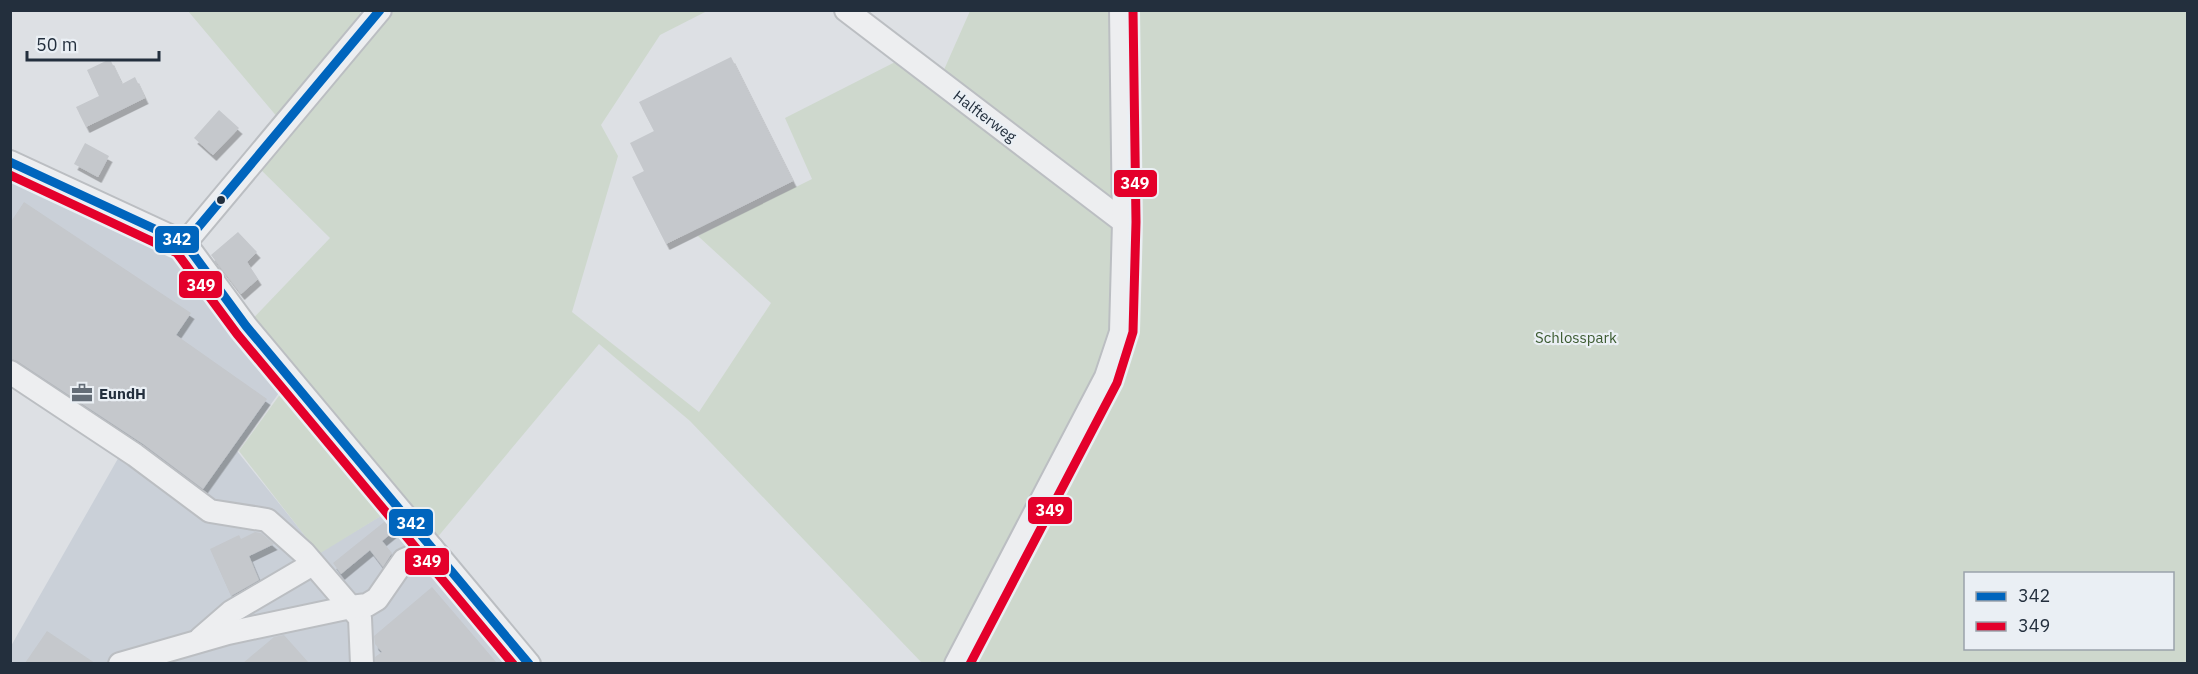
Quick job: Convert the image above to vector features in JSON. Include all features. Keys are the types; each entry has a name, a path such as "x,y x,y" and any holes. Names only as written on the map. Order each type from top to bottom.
{"street":[{"path":"185,243 380,10"},
{"name":"Halfterweg","path":"846,10 1124,222"},
{"path":"956,663 1106,377 1121,332 1124,222 1121,10"},
{"path":"10,162 185,243 246,326 529,663"},
{"path":"10,372 135,455 210,511 267,520 304,553 311,564 360,618 362,663"},
{"path":"120,663 181,651 351,607 367,605 377,599 404,560 432,548"},
{"path":"181,651 231,612 311,564"}],"shaded area":[{"path":"11,165 184,246 289,379 237,451 319,553 394,508 525,664 11,664 11,646 120,455 11,382"}],"green space":[{"path":"380,10 707,11 660,35 601,125 618,156 572,312 699,412 771,303 698,236 812,179 785,118 905,57 939,81 970,11 1112,11 1112,332 1075,422 946,663 922,663 690,421 599,344 436,539 246,326 330,238 253,162 284,125 188,11 359,11 370,23"},
{"name":"Schlosspark","path":"1133,11 2187,11 2187,663 964,664 1092,430 1132,333"},
{"path":"289,382 394,508 319,554 239,451"}],"building":[{"path":"731,57 793,181 666,244 632,177 644,171 630,143 654,131 639,102"},
{"path":"110,59 122,84 135,77 145,98 86,127 76,107 99,96 87,70"},
{"path":"219,110 239,128 213,155 194,138"},
{"path":"85,143 109,156 98,177 74,164"},
{"path":"24,202 191,313 176,335 267,399 203,489 143,444 17,361 10,359 10,223"},
{"path":"238,232 257,252 247,262 258,279 241,294 211,255"},
{"path":"389,518 398,528 382,541 392,553 383,567 370,550 341,574 333,563"},
{"path":"255,532 261,533 274,544 249,556 259,580 231,596 210,549 239,535 241,539"},
{"path":"432,587 497,663 375,663 375,657 382,652 375,644 374,636"},
{"path":"47,631 95,663 25,663"},
{"path":"284,635 309,663 243,663 274,637"}],"transit line":[{"name":"342","path":"185,243 380,10"},
{"name":"349","path":"970,664 1117,383 1133,332 1136,222 1133,10"},
{"name":"342","path":"10,162 185,243 246,326 529,664"},
{"name":"349","path":"10,175 177,253 237,334 513,664"}],"place":[{"name":"EundH","path":"82,393"}]}
